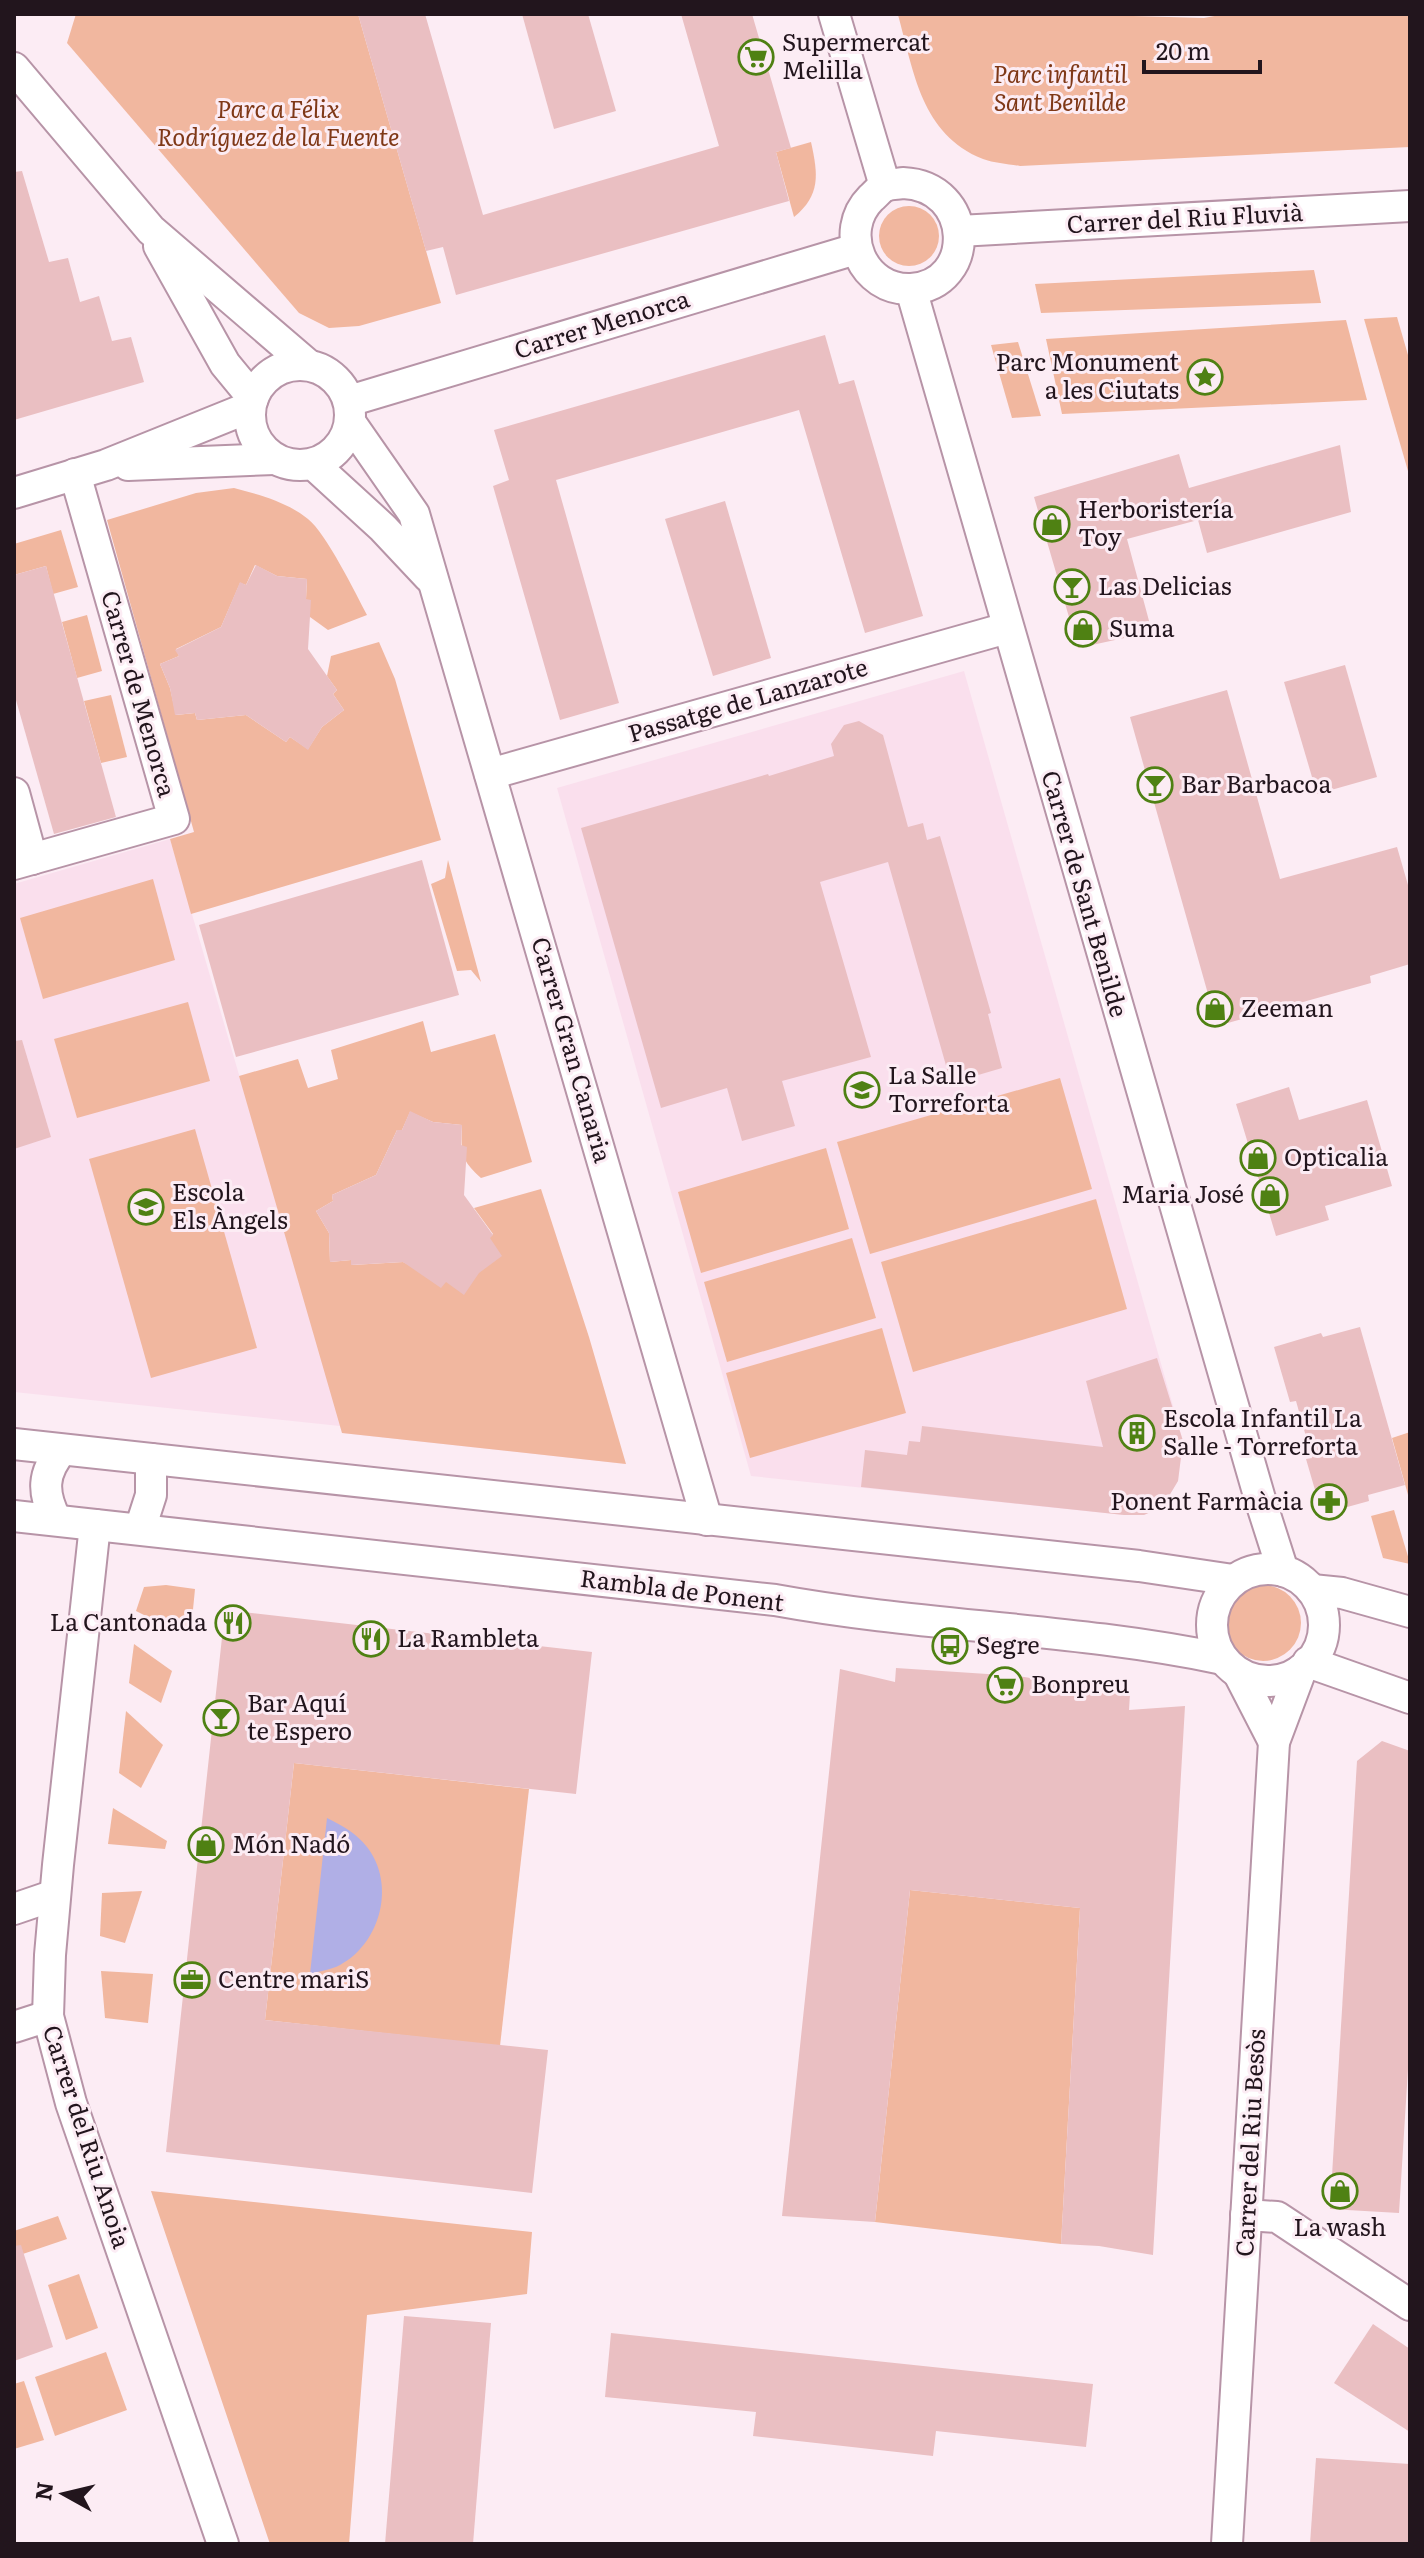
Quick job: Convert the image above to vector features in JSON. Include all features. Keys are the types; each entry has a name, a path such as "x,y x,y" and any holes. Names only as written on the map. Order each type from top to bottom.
{"street":[{"path":"834,14 885,186"},
{"path":"14,68 151,230 307,364 325,371 340,383 350,411 344,440 331,455 313,464 294,465 274,459 106,465"},
{"path":"917,184 930,188 950,206 957,218 959,231 955,258 947,270 925,286 911,289 882,283 871,274 856,249 858,218 865,205 885,186 917,184"},
{"name":"Carrer del Riu Fluvià","path":"959,231 1410,206"},
{"path":"151,230 225,364 251,402"},
{"name":"Carrer Menorca","path":"350,411 856,249"},
{"name":"Carrer de Sant Benilde","path":"911,289 1283,1571"},
{"path":"274,459 259,445 251,427 251,402 257,388 270,373 288,365 307,364"},
{"path":"14,493 106,465 251,402"},
{"name":"Carrer Gran Canaria","path":"350,411 414,514 707,1520"},
{"name":"Carrer Gran Canaria","path":"313,464 383,528 433,581"},
{"name":"Carrer de Menorca","path":"14,793 23,862 174,819 75,474"},
{"name":"Passatge de Lanzarote","path":"490,774 1007,628"},
{"path":"14,1444 1157,1568 1243,1575 1283,1571 1296,1576 1312,1590 1322,1610 1324,1633 1316,1653 1305,1666 1282,1680 1260,1681 1231,1667"},
{"path":"56,1520 48,1504 46,1484 49,1465 62,1450"},
{"path":"140,1529 151,1495 151,1459"},
{"name":"Carrer de Sant Benilde","path":"1243,1575 1260,1499"},
{"name":"Rambla de Ponent","path":"14,1516 775,1600 835,1611 1148,1645 1231,1667"},
{"name":"Carrer del Riu Anoia","path":"95,1525 55,1895 48,2016 71,2103 223,2544"},
{"path":"1243,1575 1218,1597 1212,1618 1213,1640 1274,1742"},
{"path":"1312,1590 1342,1593 1410,1612"},
{"path":"1305,1666 1410,1698"},
{"name":"Carrer del Riu Besòs","path":"1227,2544 1274,1742 1305,1666"},
{"path":"14,1909 55,1895"},
{"path":"14,2027 48,2016"},
{"path":"1246,2215 1277,2217 1410,2305"}],"shaded area":[{"name":"La Salle Torreforta","path":"964,671 1183,1441 1178,1481 1166,1501 1144,1515 751,1476 557,788"},
{"name":"Escola Els Àngels","path":"170,839 307,1307 626,1464 342,1433 340,1426 14,1392 14,884"}],"green space":[{"name":"Parc a Félix Rodríguez de la Fuente","path":"76,14 358,14 441,303 359,326 329,328 299,313 67,43"},
{"name":"Parc infantil Sant Benilde","path":"1062,14 1204,18 1225,14 1410,14 1410,147 1020,166 983,159 962,148 946,134 923,99 898,15"},
{"path":"811,142 816,174 813,192 794,217 776,152"},
{"path":"909,206 921,208 930,215 937,224 937,248 930,257 921,264 909,266 897,264 888,257 881,248 879,236 881,224 888,215 897,208"},
{"path":"1314,270 1321,303 1041,313 1035,284"},
{"path":"1397,317 1410,362 1410,478 1364,319"},
{"path":"1346,320 1367,400 1062,414 1046,339"},
{"path":"1018,342 1041,416 1012,418 991,345"},
{"path":"234,488 263,496 308,519 332,550 367,615 328,630 310,617 306,599 307,579 277,576 255,565 246,585 240,583 221,627 176,649 179,656 160,664 176,715 195,713 197,720 246,715 286,742 290,737 308,749 322,727 344,710 333,694 337,690 327,676 331,656 379,642 395,679 441,840 191,914 170,839 194,832 107,520 196,493"},
{"path":"61,530 78,587 53,594 46,566 14,575 14,544"},
{"path":"87,615 102,671 77,678 62,622"},
{"path":"111,695 127,757 101,763 84,701"},
{"path":"448,860 481,982 471,970 457,971 431,884 445,878"},
{"path":"153,879 175,960 43,999 20,918"},
{"path":"188,1002 210,1081 77,1118 54,1039"},
{"path":"423,1021 431,1052 495,1034 532,1162 481,1178 463,1155 462,1125 433,1122 410,1112 402,1130 397,1130 376,1175 332,1195 333,1201 316,1211 329,1233 330,1262 351,1260 352,1265 403,1262 446,1282 493,1234 474,1208 541,1189 626,1464 342,1433 239,1076 298,1059 308,1088 338,1079 331,1050"},
{"path":"1060,1078 1092,1189 870,1254 837,1142"},
{"path":"195,1129 257,1348 151,1378 89,1159"},
{"path":"826,1148 849,1229 701,1273 678,1192"},
{"path":"1096,1199 1127,1309 913,1372 881,1262"},
{"path":"852,1238 876,1318 727,1362 704,1282"},
{"path":"882,1328 906,1413 750,1458 726,1373"},
{"path":"1410,1432 1410,1502 1392,1438"},
{"path":"1394,1510 1410,1564 1383,1558 1371,1516"},
{"path":"166,1585 195,1589 191,1630 170,1628 136,1611 144,1587"},
{"path":"1263,1585 1278,1588 1290,1596 1298,1608 1301,1623 1298,1638 1290,1650 1278,1658 1263,1661 1248,1658 1236,1650 1228,1638 1225,1623 1228,1608 1236,1596 1248,1588"},
{"path":"134,1644 172,1671 161,1703 129,1683"},
{"path":"126,1711 163,1745 141,1788 119,1773"},
{"path":"294,1763 529,1789 500,2046 265,2020"},
{"path":"113,1808 167,1841 165,1849 108,1844"},
{"path":"910,1890 1080,1908 1061,2244 875,2222"},
{"path":"142,1891 125,1943 100,1936 102,1893"},
{"path":"101,1971 153,1974 148,2023 105,2018"},
{"path":"151,2191 532,2232 527,2294 367,2315 349,2544 270,2544"},
{"path":"58,2216 67,2239 14,2257 14,2231"},
{"path":"79,2274 98,2328 66,2340 48,2285"},
{"path":"106,2352 127,2410 55,2436 35,2377"},
{"path":"24,2381 44,2440 14,2449 14,2384"}],"water":[{"path":"327,1818 349,1830 367,1847 381,1878 382,1895 380,1912 366,1942 336,1967 310,1974"}],"building":[{"path":"358,14 425,14 483,215 719,146 681,14 752,14 791,148 776,152 789,201 456,295 443,247 426,251"},
{"path":"522,14 588,14 616,111 554,129"},
{"path":"22,171 49,262 68,258 80,302 99,296 112,341 131,337 144,382 14,420 14,172"},
{"path":"825,335 839,384 854,380 923,616 865,633 799,410 556,480 619,703 560,720 493,486 509,480 494,430"},
{"path":"1340,445 1351,512 1207,553 1198,520 1127,539 1152,632 1078,648 1034,497 1179,454 1189,488"},
{"path":"725,501 771,658 713,676 665,519"},
{"path":"256,565 277,576 307,579 306,599 311,600 308,649 337,690 333,694 344,710 322,727 308,750 290,737 286,742 246,715 197,720 195,713 175,715 170,688 160,664 179,656 175,650 221,627 240,582 246,585"},
{"path":"46,566 116,817 54,834 14,693 14,575"},
{"path":"1345,665 1377,777 1317,794 1284,682"},
{"path":"1227,690 1280,879 1397,847 1410,892 1410,964 1370,976 1371,983 1217,1026 1130,717"},
{"path":"859,721 883,735 908,827 923,823 927,840 940,836 991,1013 988,1014 1002,1068 951,1083 888,862 820,882 871,1057 782,1081 795,1126 742,1141 727,1088 661,1108 581,828 834,756 831,744 844,725"},
{"path":"422,860 459,995 236,1057 199,925"},
{"path":"22,1040 51,1137 14,1149 14,1041"},
{"path":"1289,1087 1299,1120 1367,1100 1392,1186 1325,1206 1329,1220 1276,1236 1236,1104"},
{"path":"410,1111 433,1122 462,1125 461,1145 467,1147 464,1195 493,1235 490,1238 502,1256 479,1273 464,1295 446,1282 441,1288 403,1262 351,1265 351,1260 330,1262 329,1233 316,1211 333,1201 332,1195 376,1175 397,1130 402,1130"},
{"path":"1360,1327 1405,1485 1368,1495 1369,1501 1322,1514 1306,1459 1312,1458 1296,1401 1290,1402 1274,1347 1321,1333 1323,1337"},
{"name":"Escola Infantil La Salle - Torreforta","path":"1157,1358 1183,1441 1178,1481 1166,1501 1144,1515 861,1487 865,1450 907,1455 909,1441 920,1442 922,1426 1103,1447 1086,1381"},
{"path":"225,1610 592,1652 576,1794 294,1763 265,2020 548,2050 532,2193 166,2152"},
{"path":"896,1668 1018,1676 1130,1694 1129,1710 1185,1706 1153,2255 1099,2246 1061,2244 1080,1908 910,1890 875,2222 782,2216 840,1669 895,1682"},
{"path":"1382,1741 1410,1751 1410,2037 1399,2213 1330,2209 1357,1761"},
{"path":"21,2245 53,2347 14,2361 14,2246"},
{"path":"404,2316 491,2323 473,2544 385,2544"},
{"path":"1373,2324 1410,2349 1410,2432 1334,2383"},
{"path":"611,2333 1093,2384 1086,2447 936,2431 933,2456 753,2436 756,2412 605,2397"},
{"path":"1316,2458 1410,2464 1410,2544 1310,2544"}],"place":[{"name":"Supermercat Melilla","path":"756,57"},
{"name":"Parc Monument a les Ciutats","path":"1205,377"},
{"name":"Herboristería Toy","path":"1052,524"},
{"name":"Las Delicias","path":"1072,587"},
{"name":"Suma","path":"1083,629"},
{"name":"Bar Barbacoa","path":"1155,785"},
{"name":"Zeeman","path":"1215,1009"},
{"name":"La Salle Torreforta","path":"862,1090"},
{"name":"Opticalia","path":"1258,1158"},
{"name":"Maria José","path":"1270,1195"},
{"name":"Escola Els Àngels","path":"146,1207"},
{"name":"Escola Infantil La Salle - Torreforta","path":"1137,1433"},
{"name":"Ponent Farmàcia","path":"1329,1502"},
{"name":"La Cantonada","path":"233,1623"},
{"name":"La Rambleta","path":"371,1639"},
{"name":"Segre","path":"950,1646"},
{"name":"Bonpreu","path":"1005,1685"},
{"name":"Bar Aquí te Espero","path":"221,1718"},
{"name":"Món Nadó","path":"206,1845"},
{"name":"Centre mariS","path":"192,1980"},
{"name":"La wash","path":"1340,2191"}]}
